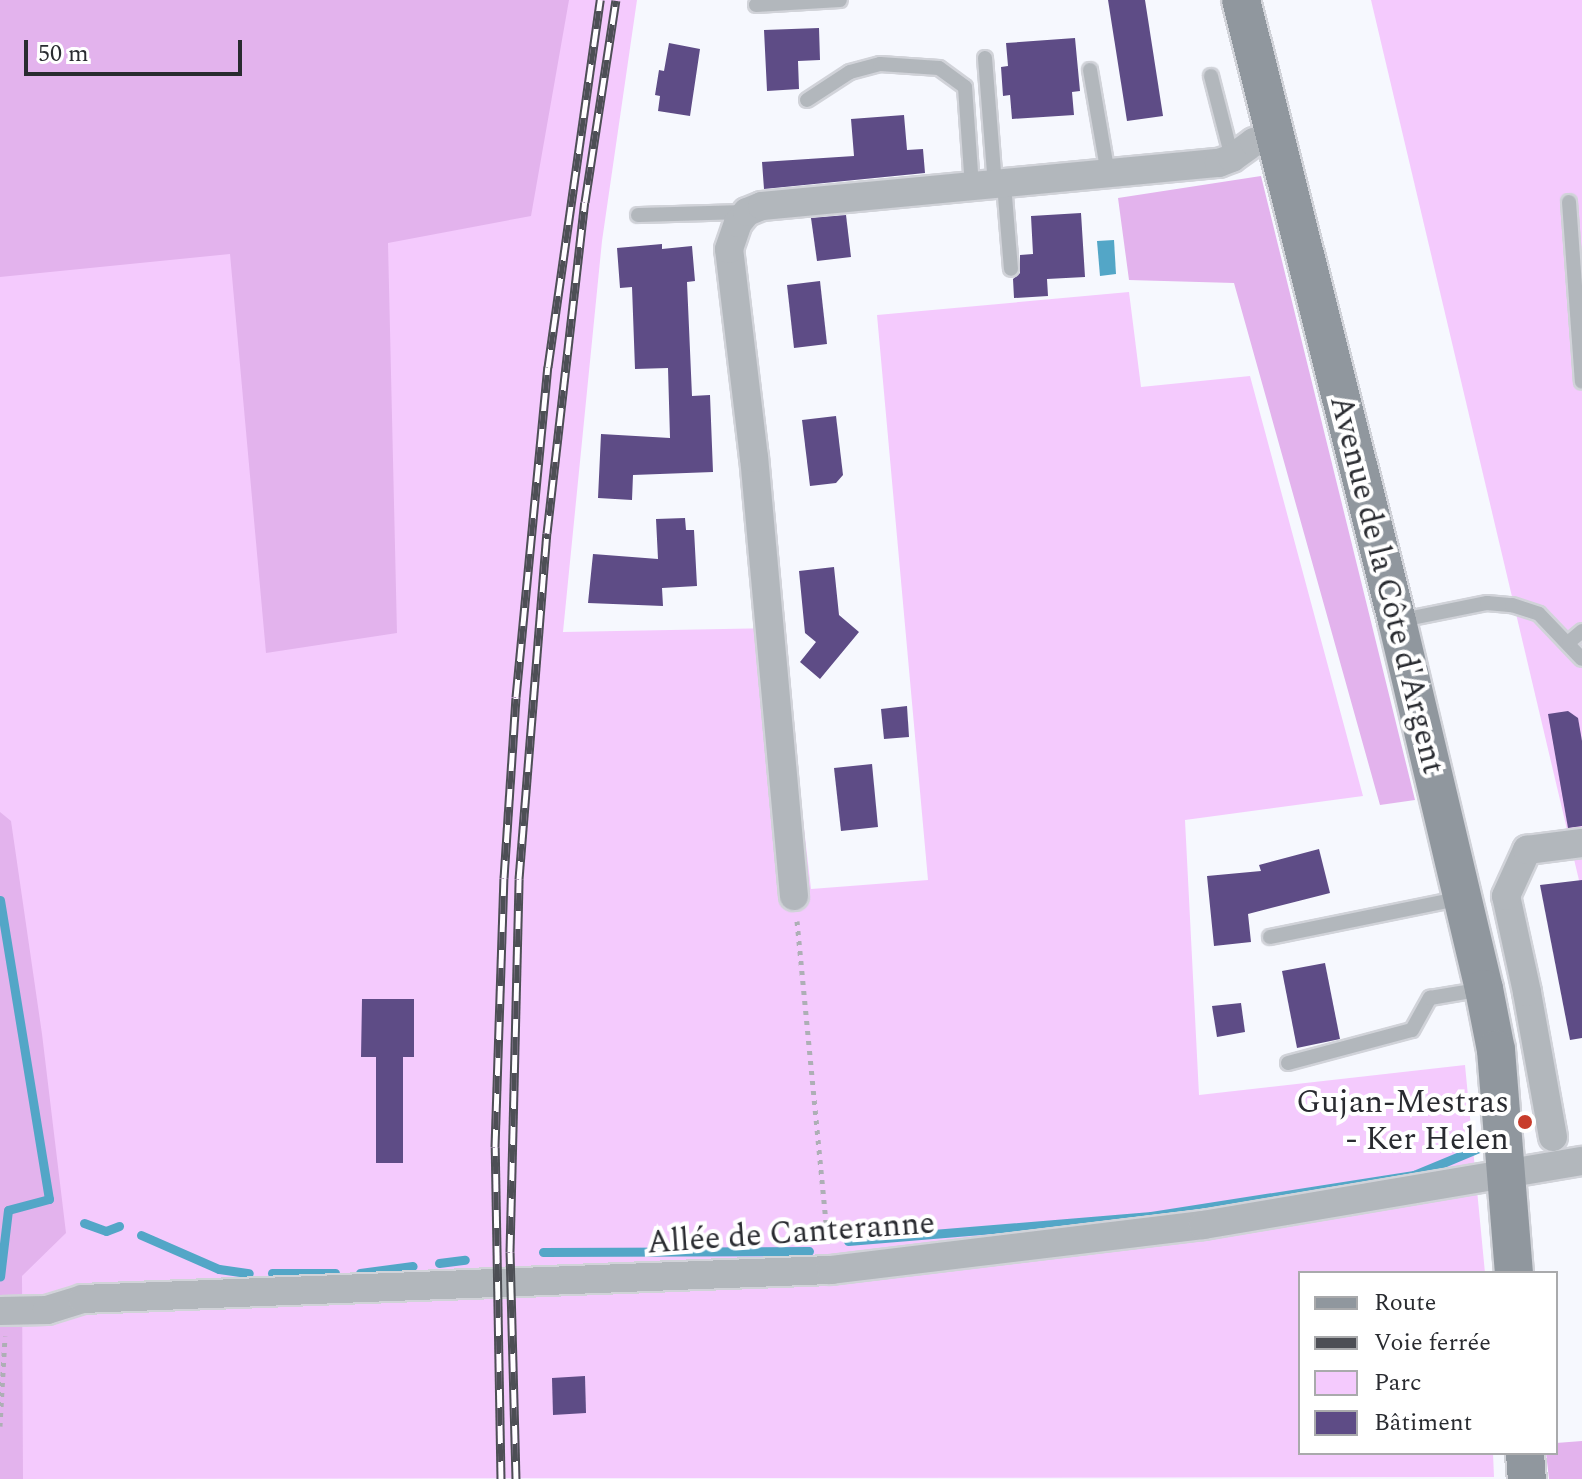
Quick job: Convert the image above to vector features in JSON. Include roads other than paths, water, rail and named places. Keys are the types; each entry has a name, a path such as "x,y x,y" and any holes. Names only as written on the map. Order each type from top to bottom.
{"main road":[{"name":"Avenue de la Côte d'Argent","path":"1241,0 1397,621 1484,989 1496,1050 1514,1271"},
{"path":"1525,1455 1527,1479"}],"street":[{"path":"794,896 756,473 729,249 731,237 747,212 762,206 1219,163 1232,158 1254,142 1276,138"},
{"path":"1553,1137 1506,896 1527,850 1582,843"},
{"path":"1463,902 1506,896"},
{"name":"Allée de Canteranne","path":"4,1311 47,1310 82,1299 831,1270 1203,1225 1582,1161"}],"lane":[{"path":"756,5 840,0"},
{"path":"985,58 990,184"},
{"path":"807,100 850,72 880,64 939,68 965,87 1011,269"},
{"path":"1090,70 1108,174"},
{"path":"1211,76 1232,158"},
{"path":"1569,202 1582,382"},
{"path":"638,215 747,212"},
{"path":"1397,621 1487,603 1512,605 1539,614 1582,659"},
{"path":"1569,642 1582,631"},
{"path":"1270,937 1463,902"},
{"path":"1288,1063 1412,1030 1430,998 1484,989"}],"water":[{"path":"1114,240 1116,274 1100,276 1097,241"}],"waterway":[{"path":"0,900 49,1199 8,1210 0,1277"},
{"path":"848,1241 1151,1216 1414,1175 1479,1148"},
{"path":"84,1223 106,1231 119,1226"},
{"path":"141,1235 219,1269 249,1273"},
{"path":"543,1252 809,1251"},
{"path":"439,1263 465,1260"},
{"path":"360,1273 413,1266"},
{"path":"272,1273 335,1273"}],"railway":[{"path":"501,1479 495,1147 504,878 516,697 548,367 600,0"},
{"path":"516,1479 510,1252 519,879 547,533 585,202 616,0"}],"place":[{"name":"Gujan-Mestras - Ker Helen","path":"1525,1122"}]}
